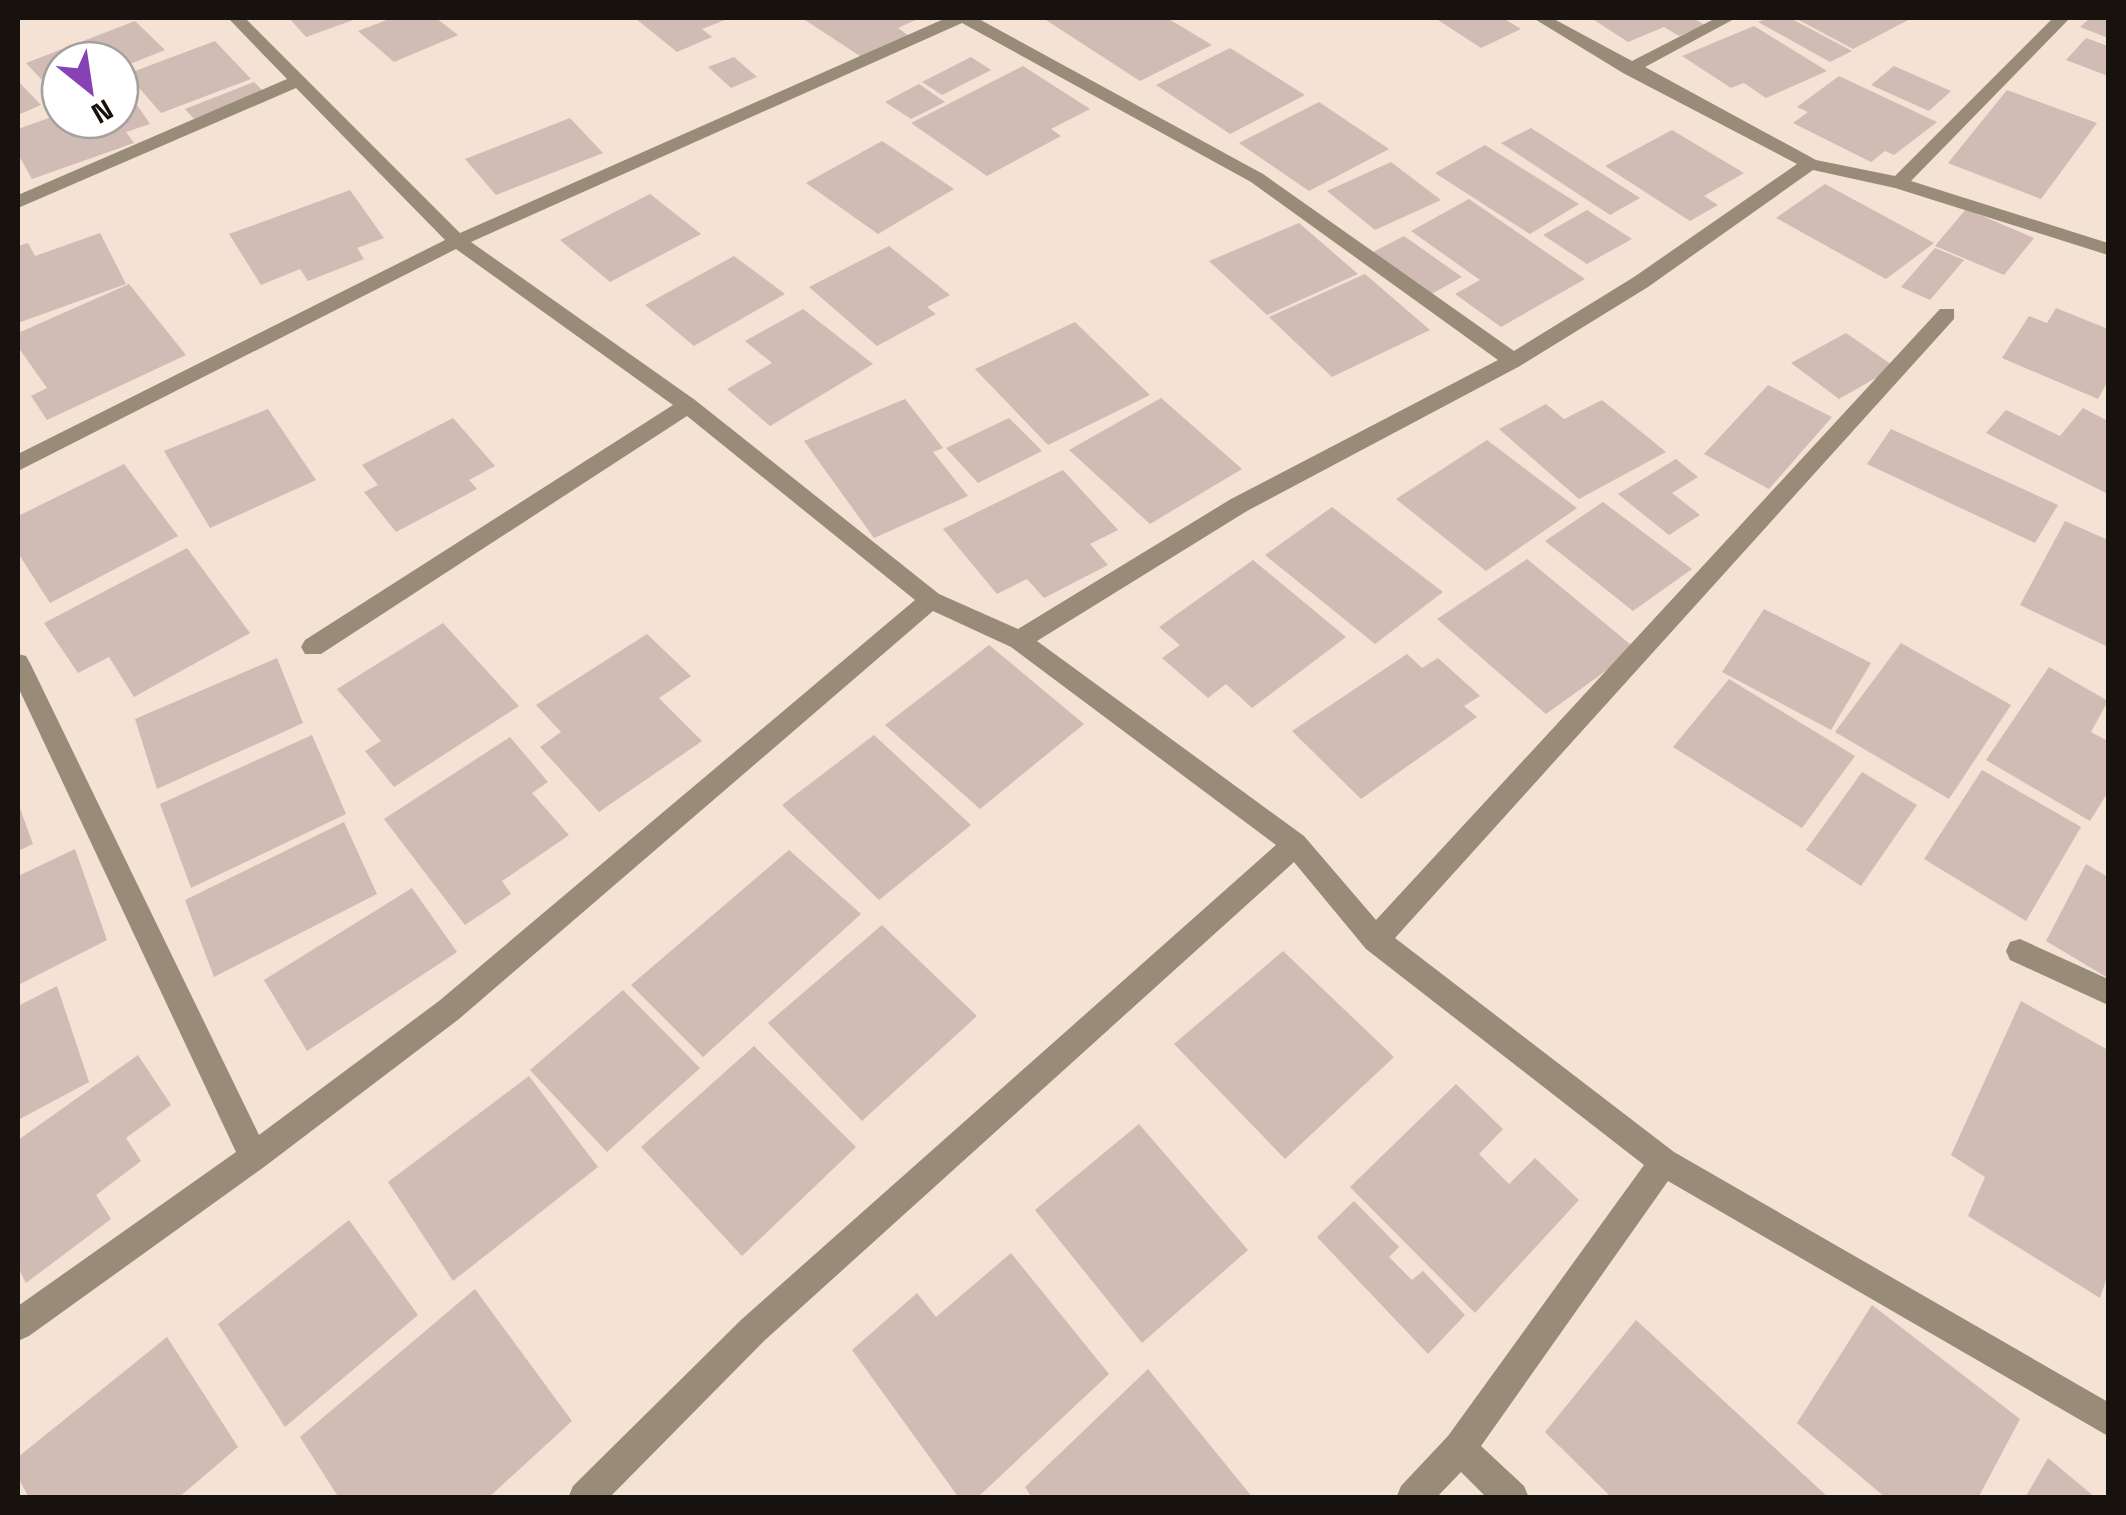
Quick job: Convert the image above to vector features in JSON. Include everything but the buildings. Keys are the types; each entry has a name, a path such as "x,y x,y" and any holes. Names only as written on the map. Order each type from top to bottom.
{"street":[{"path":"236,18 458,241 688,405 931,600 1019,640 1295,844 1376,940 1664,1162 2108,1420"},
{"path":"18,462 458,241 963,18 1257,178 1513,361"},
{"path":"1541,18 1810,164 1899,182 2108,249"},
{"path":"1630,68 1728,18"},
{"path":"1899,182 2062,18"},
{"path":"18,202 298,81"},
{"path":"1019,640 1239,505 1513,361 1640,282 1810,164"},
{"path":"1376,940 1947,314"},
{"path":"313,647 688,405"},
{"path":"18,1325 254,1158 449,1010 931,600"},
{"path":"18,662 254,1158"},
{"path":"585,1498 754,1330 1295,844"},
{"path":"2020,950 2108,992"},
{"path":"1414,1498 1460,1448 1664,1162"},
{"path":"1460,1448 1512,1498"}]}
